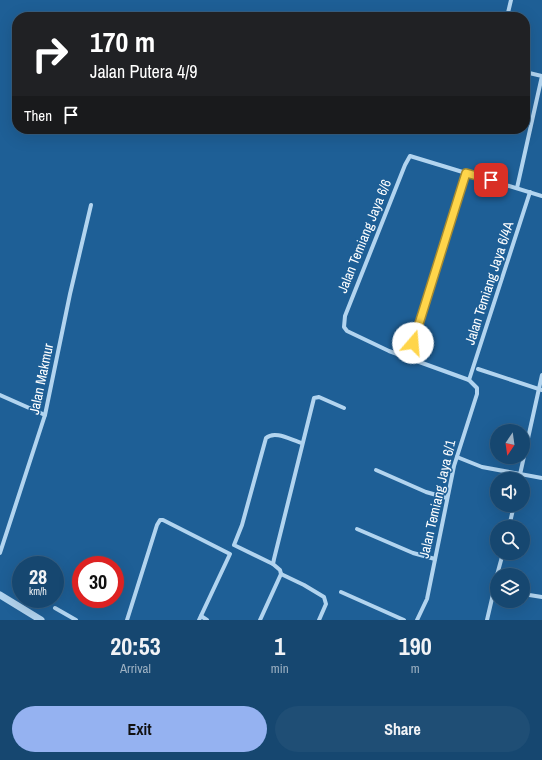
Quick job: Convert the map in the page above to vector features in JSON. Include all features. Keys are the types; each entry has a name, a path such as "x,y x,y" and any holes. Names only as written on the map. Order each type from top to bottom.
{"street":[{"path":"508,12 512,0"},
{"path":"530,73 542,76 530,130"},
{"path":"517,188 529,134"},
{"name":"Jalan Temiang Jaya 6/6","path":"408,358 347,331 344,327 345,316 405,165 410,156 466,173"},
{"path":"469,380 408,358 466,173 542,196"},
{"name":"Jalan Temiang Jaya 6/4A","path":"469,380 530,192"},
{"name":"Jalan Makmur","path":"0,553 45,415 70,294 91,205"},
{"path":"478,369 540,389"},
{"path":"521,472 542,374"},
{"name":"Jalan Temiang Jaya 6/1","path":"417,620 427,599 447,498 457,457 477,394 475,384 469,380"},
{"path":"0,395 45,415"},
{"path":"273,564 314,398 319,397 344,408"},
{"path":"260,620 280,574 280,570 273,564 234,545 242,525 266,438 270,435 276,434 302,443"},
{"path":"457,457 482,467 501,472"},
{"path":"376,470 426,492 447,498"},
{"path":"530,477 542,478"},
{"path":"126,620 157,525 160,520 168,522 230,554 200,618 207,620"},
{"path":"357,530 413,553 435,560"},
{"path":"280,574 324,596 326,604 318,620"},
{"path":"341,592 404,620"},
{"path":"0,595 41,620"},
{"path":"530,595 542,597"},
{"path":"55,608 76,620"},
{"path":"487,620 490,608"}],"route":[{"path":"413,343 466,173 491,180"}]}
